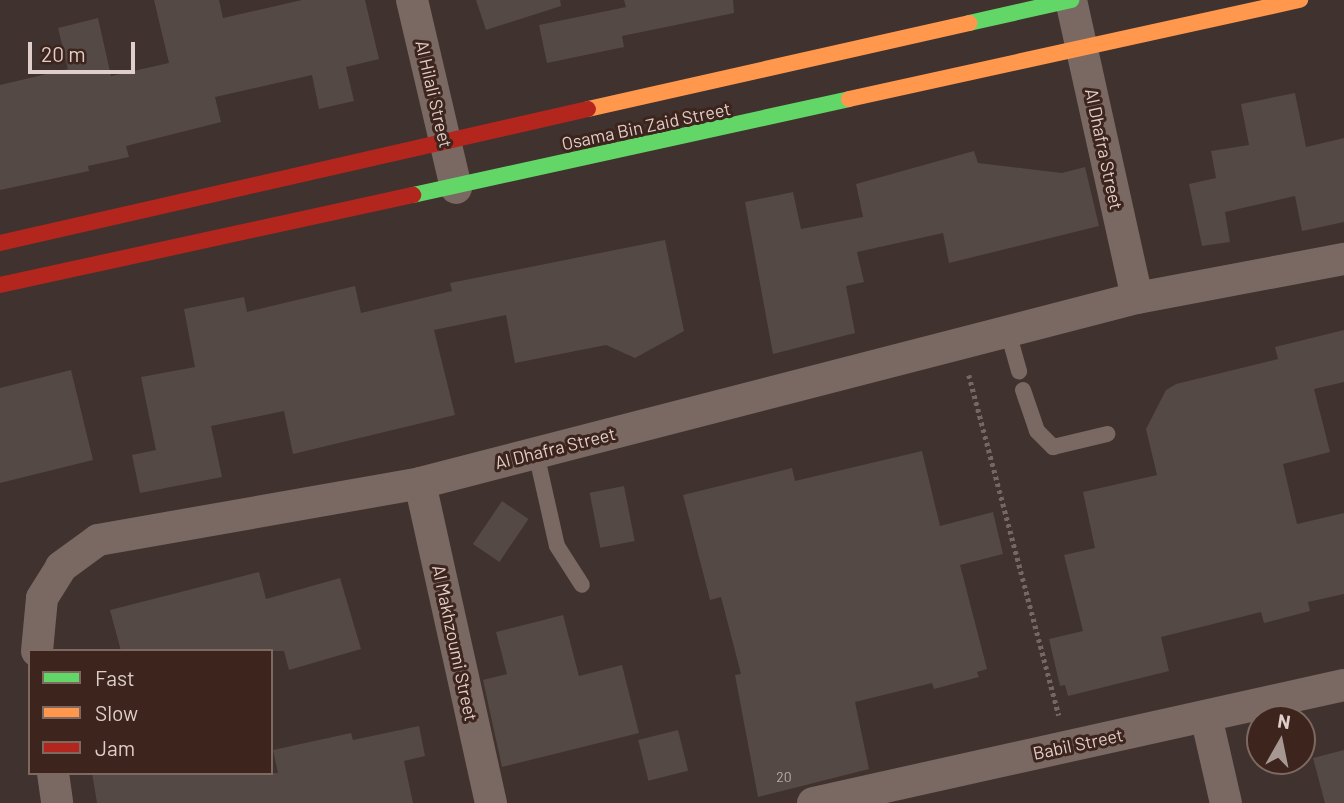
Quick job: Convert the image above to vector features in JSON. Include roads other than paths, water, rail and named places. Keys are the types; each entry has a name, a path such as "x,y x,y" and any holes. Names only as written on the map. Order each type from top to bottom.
{"street":[{"name":"Al Hilali Street","path":"412,0 456,188"},
{"name":"Osama Bin Zaid Street","path":"0,243 447,145 1071,0"},
{"name":"Al Dhafra Street","path":"1071,0 1137,299"},
{"name":"Osama Bin Zaid Street","path":"0,285 456,188 1300,0"},
{"name":"Al Dhafra Street","path":"37,649 42,598 61,567 98,540 420,483 1137,299 1344,259"},
{"name":"Al Makhzoumi Street","path":"420,483 491,803"},
{"name":"Babil Street","path":"813,803 1344,685"},
{"path":"1206,716 1226,803"},
{"path":"53,775 57,803"}],"lane":[{"path":"1008,332 1019,371"},
{"path":"1023,390 1037,431 1053,447 1107,434"},
{"path":"536,453 557,546 582,585"}]}
